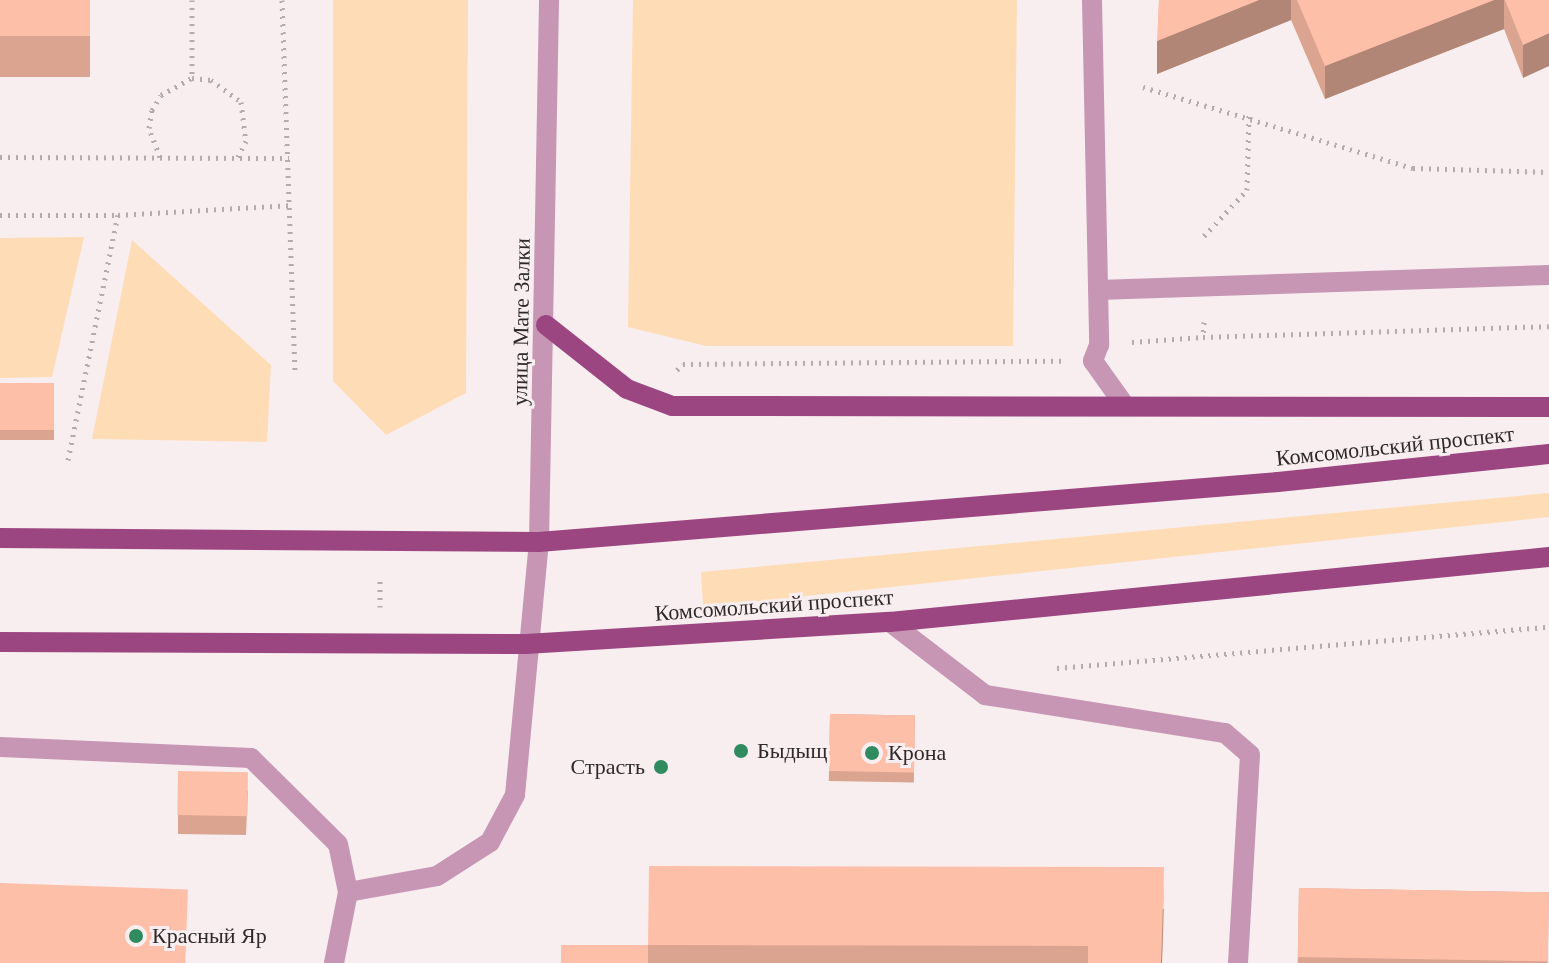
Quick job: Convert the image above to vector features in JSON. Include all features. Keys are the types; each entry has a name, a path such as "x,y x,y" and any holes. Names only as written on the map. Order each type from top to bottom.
{"main road":[{"path":"546,325 627,389 672,406 1123,403 1549,407"},
{"name":"Комсомольский проспект","path":"0,538 539,542 1278,482 1549,454"},
{"name":"Комсомольский проспект","path":"0,642 526,644 890,622 1549,557"}],"street":[{"name":"улица Мате Залки","path":"348,892 437,876 490,842 515,795 526,644 539,542 546,325 549,0"},
{"path":"1092,0 1098,290 1096,353 1123,403"},
{"path":"1098,290 1549,275"},
{"path":"890,622 985,695 1225,733 1250,755 1238,963"},
{"path":"0,747 251,758 338,844 348,892 334,963"}],"path":[{"path":"192,0 192,78"},
{"path":"282,0 295,375"},
{"path":"160,158 149,128 152,110 161,95 192,78 220,84 241,102 246,141 238,157"},
{"path":"1143,87 1249,114 1413,168 1549,172"},
{"path":"1204,236 1247,190 1249,114"},
{"path":"0,157 289,158"},
{"path":"0,215 118,215 289,205"},
{"path":"68,460 118,215"},
{"path":"1203,337 1205,321"},
{"path":"674,373 683,364 1096,353 1203,337 1549,326"},
{"path":"380,567 380,607"},
{"path":"1052,669 1549,627"}],"shaded area":[{"path":"333,0 468,0 466,393 386,435 333,381"},
{"path":"633,0 1017,0 1013,346 706,346 628,327"},
{"path":"84,237 52,377 0,378 0,238"},
{"path":"132,240 271,365 267,442 92,439"},
{"path":"1549,493 1549,517 703,607 701,572"}],"building":[{"path":"0,0 90,0 90,36 0,36"},
{"path":"1159,0 1259,0 1157,41"},
{"path":"1297,0 1494,0 1325,66"},
{"path":"1505,0 1549,0 1549,33 1523,45"},
{"path":"0,383 54,383 54,430 0,430"},
{"name":"Крона","path":"830,714 915,715 914,772 829,771"},
{"path":"178,771 248,772 247,816 177,815"},
{"path":"649,866 1164,867 1161,963 1088,963 1088,946 648,945"},
{"path":"0,883 188,890 185,963 0,963"},
{"path":"1299,888 1549,892 1548,961 1298,957"},
{"path":"561,945 648,945 648,963 561,963"}],"place":[{"name":"Быдыщ","path":"741,751"},
{"name":"Крона","path":"872,753"},
{"name":"Страсть","path":"661,767"},
{"name":"Красный Яр","path":"136,936"}]}
